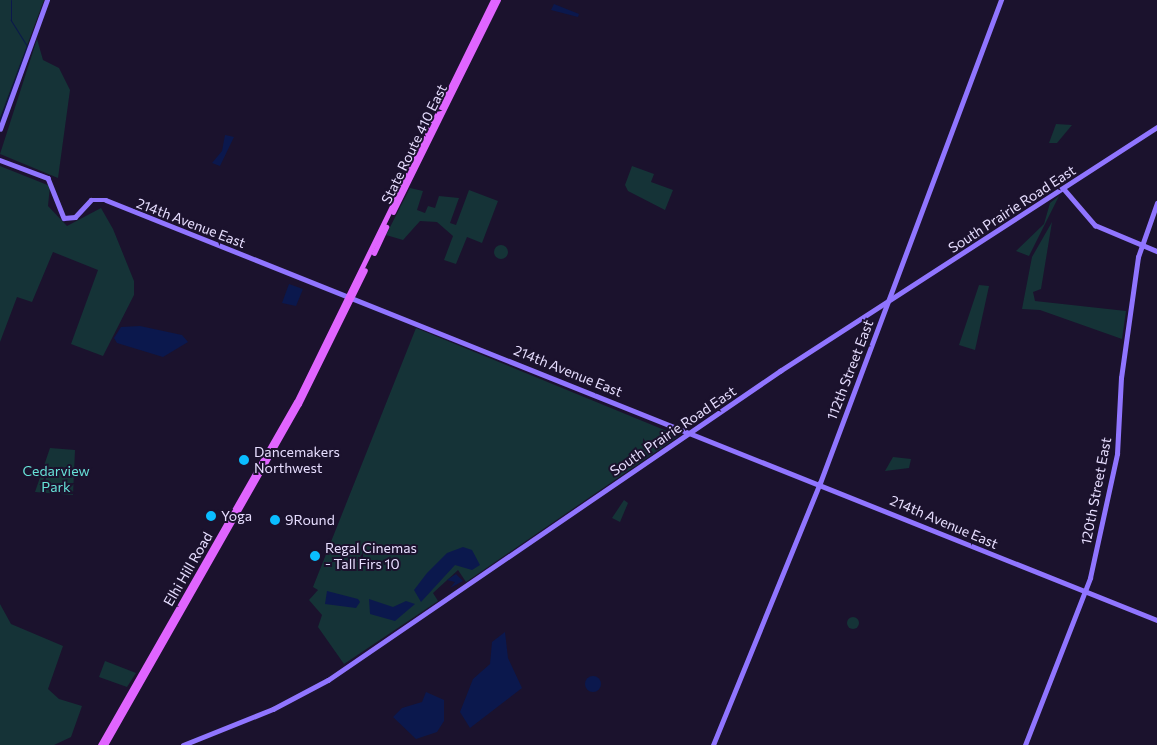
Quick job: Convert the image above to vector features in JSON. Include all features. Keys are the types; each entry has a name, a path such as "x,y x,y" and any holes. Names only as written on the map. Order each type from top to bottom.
{"main road":[{"name":"State Route 410 East","path":"349,298 493,0"},
{"name":"State Route 410 East","path":"349,298 498,0"},
{"name":"Elhi Hill Road","path":"100,745 296,402 349,298"},
{"name":"Elhi Hill Road","path":"105,745 274,451 349,298"}],"street":[{"path":"0,129 47,0"},
{"name":"112th Street East","path":"713,745 820,482 1001,0"},
{"name":"South Prairie Road East","path":"183,745 196,744 328,680 698,427 1157,127"},
{"name":"214th Avenue East","path":"0,160 48,178 64,218 75,217 91,200 102,199 349,298 820,482 1157,620"},
{"path":"1064,189 1095,225 1141,246 1157,251"},
{"name":"120th Street East","path":"1025,745 1086,592 1117,454 1121,378 1141,246 1157,203"},
{"path":"891,292 897,297"},
{"path":"876,310 882,316"},
{"path":"679,427 681,439"},
{"path":"698,427 701,436"}],"green space":[{"path":"0,0 44,0 0,118"},
{"path":"37,39 43,60 59,68 70,90 58,178 0,154"},
{"path":"1056,124 1072,125 1057,143 1049,143"},
{"path":"0,166 50,186 48,206 67,226 101,208 113,229 134,281 134,295 103,356 71,344 98,270 53,252 32,302 17,297 0,342"},
{"path":"632,166 654,174 651,182 673,190 665,210 628,191 625,185"},
{"path":"410,188 423,191 417,210 425,213 428,206 435,208 439,196 459,198 450,223 456,225 469,190 498,201 482,243 467,237 456,264 444,260 453,236 437,222 420,221 403,240 386,235"},
{"path":"1059,196 1029,256 1016,251 1044,224 1050,203"},
{"path":"1052,222 1041,289 1033,292 1035,301 1126,311 1122,339 1040,310 1022,309 1032,257"},
{"path":"501,245 506,247 508,252 506,257 501,259 496,257 494,252 496,247"},
{"path":"979,285 989,286 975,350 959,345"},
{"path":"416,328 679,436 466,582 458,570 433,593 438,601 344,664 318,627 322,615 309,600 318,590 313,587"},
{"name":"Cedarview Park","path":"50,448 75,450 73,495 35,492"},
{"path":"893,457 911,459 909,468 885,471"},
{"path":"624,500 628,503 620,522 612,518"},
{"path":"0,604 11,624 63,646 48,689 59,699 82,706 71,737 54,745 0,745"},
{"path":"851,617 855,617 859,623 855,629 851,629 847,625 847,621"},
{"path":"105,661 136,673 127,687 99,677"}],"shaded area":[{"path":"554,4 579,14 578,17 551,10"},
{"path":"225,135 234,137 220,166 212,163 222,151"},
{"path":"289,284 303,289 296,306 282,303"},
{"path":"140,326 182,335 188,342 163,357 117,343 114,338 121,327"},
{"path":"463,547 472,550 480,565 472,570 455,565 421,602 414,590 427,573 447,553"},
{"path":"456,574 463,581 450,588 455,582 447,580"},
{"path":"327,591 358,599 360,602 356,608 325,604"},
{"path":"369,599 393,607 406,601 415,604 395,621 370,614"},
{"path":"505,632 508,658 522,688 470,728 460,712 473,679 490,664 492,642"},
{"path":"593,676 601,684 593,692 585,684"},
{"path":"426,692 444,700 444,721 437,732 416,739 393,717 402,708 422,702"}],"waterway":[{"path":"0,120 27,46 11,20 11,0"}],"place":[{"name":"Dancemakers Northwest","path":"244,460"},
{"name":"Yoga","path":"211,516"},
{"name":"9Round","path":"275,520"},
{"name":"Regal Cinemas - Tall Firs 10","path":"315,556"}]}
